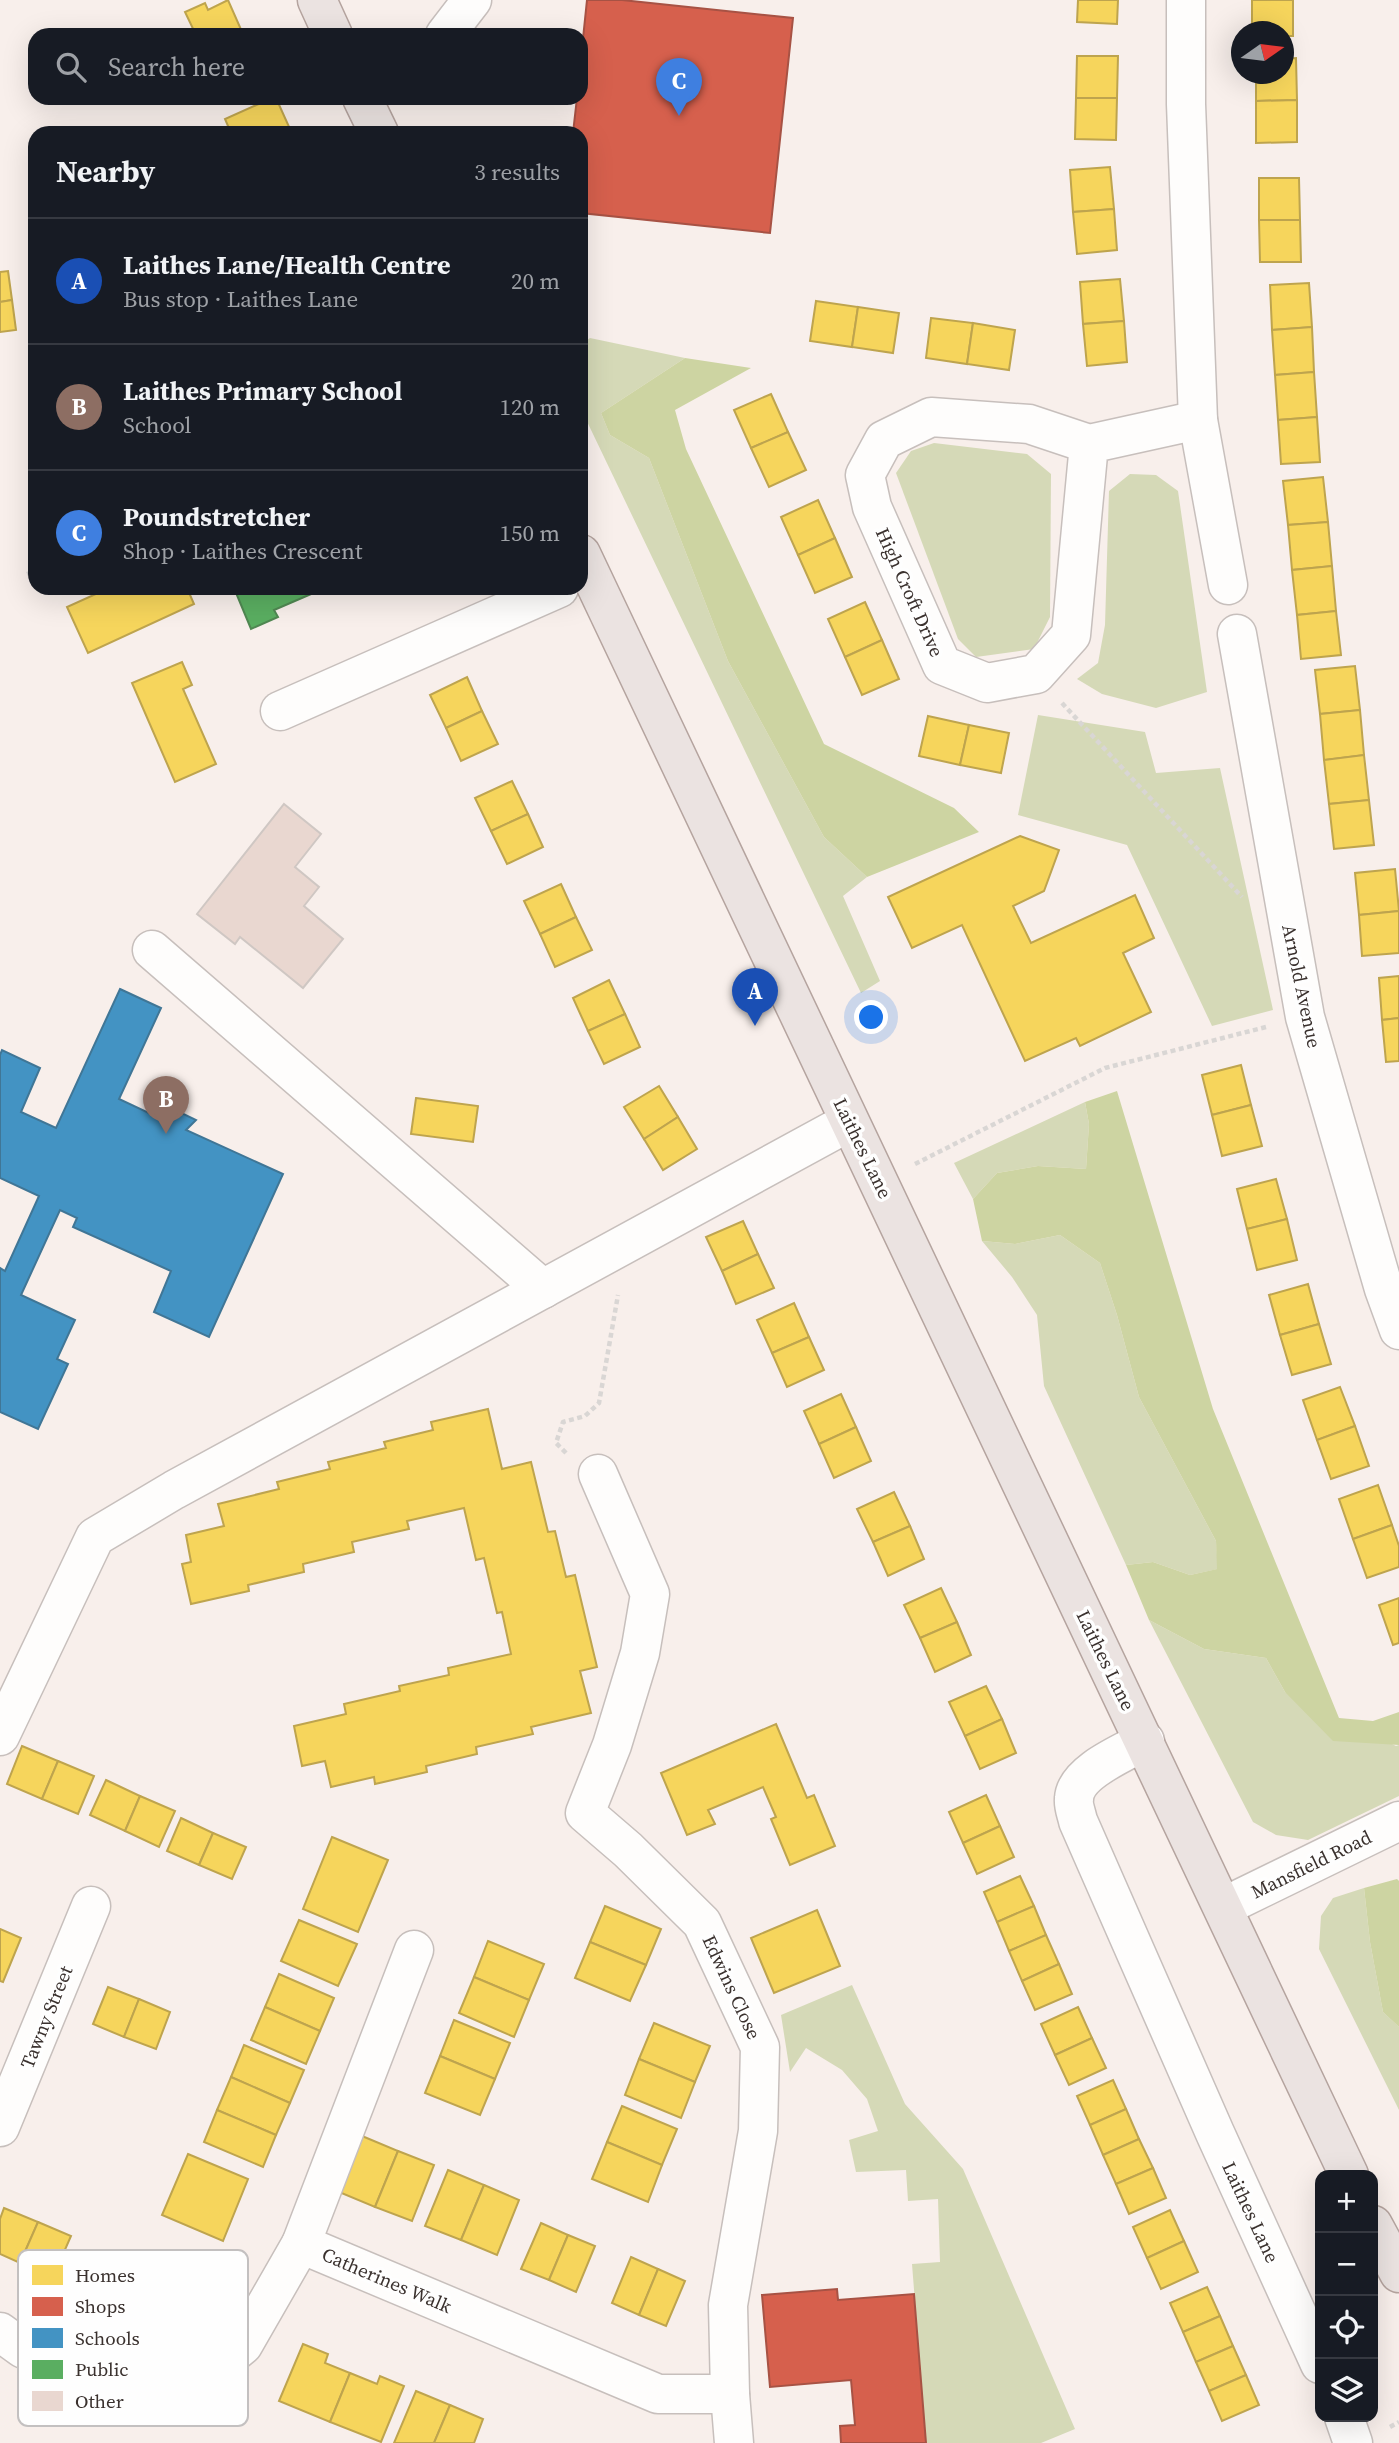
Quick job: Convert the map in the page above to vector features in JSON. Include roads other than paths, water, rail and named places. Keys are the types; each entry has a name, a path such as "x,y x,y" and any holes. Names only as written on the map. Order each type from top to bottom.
{"main road":[{"path":"317,0 330,28"},
{"path":"365,105 376,126"},
{"name":"Laithes Lane","path":"588,594 880,1182 1347,2170"},
{"path":"1377,2233 1399,2273"}],"street":[{"path":"450,28 472,0"},
{"path":"1186,0 1186,104 1198,420 1228,585"},
{"name":"High Croft Drive","path":"931,416 1029,424 1089,444 1071,635 1036,674 987,683 942,665 872,507 865,475 884,440 931,416"},
{"path":"1089,444 1198,420"},
{"path":"280,711 532,595"},
{"name":"Arnold Avenue","path":"1237,634 1305,1017 1391,1286 1399,1330"},
{"path":"152,950 543,1289"},
{"path":"0,1736 95,1537 174,1490 849,1122"},
{"name":"Edwins Close","path":"598,1474 650,1594 640,1653 612,1745 585,1814 628,1850 702,1923 760,2046 758,2131 728,2305 734,2443"},
{"name":"Laithes Lane","path":"1145,1741 1092,1770 1078,1784 1073,1800 1078,1821 1214,2133 1318,2359"},
{"name":"Mansfield Road","path":"1223,1908 1399,1821"},
{"name":"Tawny Street","path":"0,2127 91,1906"},
{"name":"Catherines Walk","path":"414,1950 301,2244 658,2394 730,2395"},
{"path":"248,2336 301,2244"},
{"path":"1346,2422 1353,2443"}],"place":[{"name":"Poundstretcher","path":"679,116"},
{"name":"Laithes Lane/Health Centre","path":"755,1026"},
{"name":"Laithes Primary School","path":"166,1134"}]}
